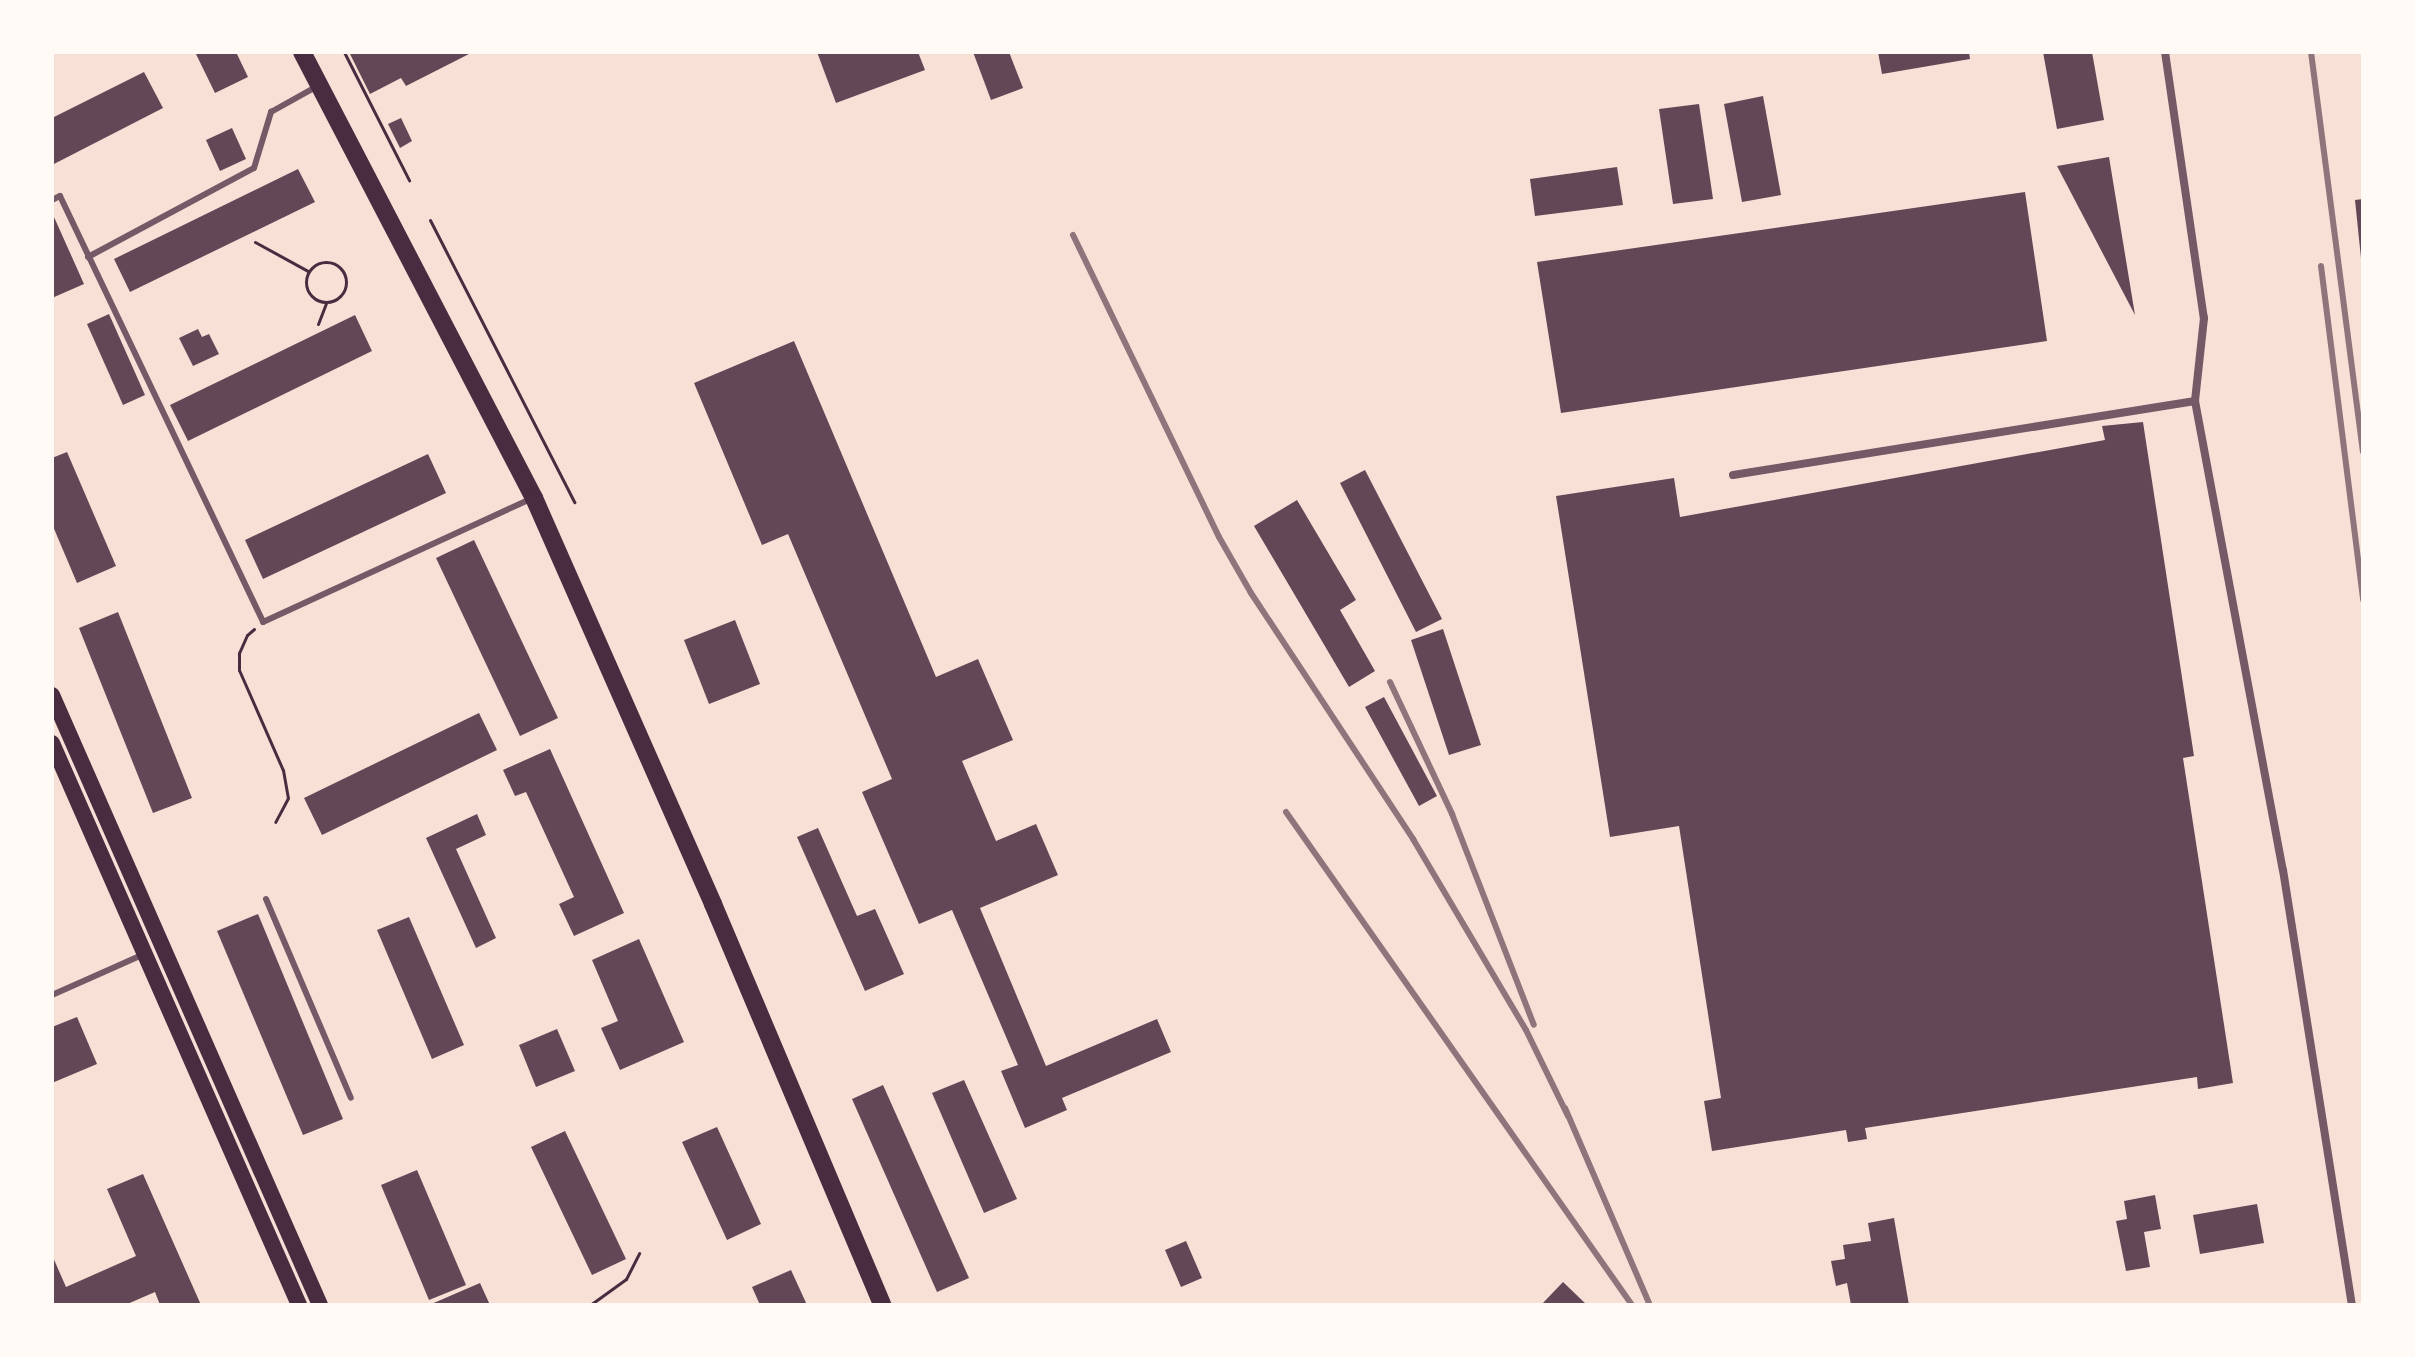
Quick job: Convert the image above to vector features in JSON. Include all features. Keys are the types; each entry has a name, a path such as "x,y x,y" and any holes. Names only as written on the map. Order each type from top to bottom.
{"main road":[{"path":"302,52 534,498 707,891 882,1305"},
{"path":"52,695 320,1305"},
{"path":"52,743 59,777 144,954 299,1305"},
{"path":"59,777 83,767"},
{"path":"144,954 162,947"}],"street":[{"path":"2165,52 2204,318 2195,401 2283,870 2352,1305"},
{"path":"1733,475 2195,401"}],"lane":[{"path":"88,257 254,168 271,112 319,85"},
{"path":"52,200 60,196 263,622 534,498"},
{"path":"266,899 351,1098"},
{"path":"52,995 144,954"}],"path":[{"path":"344,52 409,180"},
{"path":"430,220 574,502"},
{"path":"255,242 308,271"},
{"path":"325,261 342,270 344,291 337,299 326,303 315,299 307,291 308,271 325,261"},
{"path":"318,324 326,303"},
{"path":"263,622 247,635 239,653 239,670 283,770 288,798 275,822"},
{"path":"590,1305 626,1279 639,1253"}],"building":[{"path":"195,52 236,52 248,77 215,93"},
{"path":"349,52 473,52 406,86 401,78 370,94"},
{"path":"817,52 918,52 925,70 836,103"},
{"path":"973,52 1009,52 1023,88 991,100"},
{"path":"1878,52 1969,52 1970,59 1882,74"},
{"path":"2043,52 2092,52 2104,120 2057,129"},
{"path":"144,72 163,108 52,165 52,118"},
{"path":"1763,96 1781,195 1742,202 1724,104"},
{"path":"1699,104 1713,199 1673,204 1659,109"},
{"path":"401,118 412,141 400,148 388,124"},
{"path":"232,128 246,159 220,171 206,140"},
{"path":"2109,157 2135,315 2057,166"},
{"path":"1617,167 1623,205 1535,216 1530,179"},
{"path":"298,169 315,202 130,292 114,259"},
{"path":"2025,192 2047,341 1561,413 1537,262"},
{"path":"2363,199 2363,258 2361,258 2355,200"},
{"path":"52,218 84,284 52,298"},
{"path":"109,314 145,395 123,405 87,324"},
{"path":"355,315 372,351 188,441 170,405"},
{"path":"198,329 202,337 209,334 219,354 193,366 179,338"},
{"path":"794,341 936,677 978,659 1013,740 962,761 996,841 1036,824 1058,875 980,908 1046,1066 1157,1019 1171,1052 1062,1098 1067,1110 1025,1128 1001,1071 1018,1065 952,910 919,924 862,792 892,779 788,534 762,545 694,383"},
{"path":"2143,422 2194,756 2183,758 2233,1083 2198,1089 2197,1077 1865,1128 1867,1139 1848,1142 1846,1130 1712,1151 1704,1101 1721,1098 1679,826 1610,837 1556,496 1674,478 1680,517 2105,440 2102,426"},
{"path":"67,452 116,566 77,583 52,524 52,458"},
{"path":"428,454 446,493 263,579 245,540"},
{"path":"1365,470 1442,619 1416,632 1340,483"},
{"path":"1297,500 1356,600 1340,610 1375,671 1349,687 1254,526"},
{"path":"474,540 558,718 520,736 436,558"},
{"path":"118,612 192,798 153,813 79,628"},
{"path":"735,620 760,684 709,704 684,640"},
{"path":"1443,629 1481,745 1449,755 1411,640"},
{"path":"1384,697 1437,796 1419,806 1365,707"},
{"path":"479,713 497,750 322,835 304,798"},
{"path":"550,749 624,913 574,936 559,904 574,897 526,792 515,796 503,770"},
{"path":"477,814 486,835 456,849 496,938 476,948 426,838"},
{"path":"818,828 857,916 875,909 904,974 865,991 797,837"},
{"path":"258,914 343,1119 303,1135 217,931"},
{"path":"409,917 464,1045 432,1059 377,930"},
{"path":"639,939 684,1042 620,1070 601,1028 618,1021 592,960"},
{"path":"77,1017 97,1064 52,1083 52,1027"},
{"path":"557,1029 575,1071 536,1087 519,1045"},
{"path":"964,1080 1017,1199 984,1213 932,1093"},
{"path":"883,1085 969,1278 937,1292 852,1099"},
{"path":"717,1127 761,1224 727,1240 682,1142"},
{"path":"565,1131 626,1259 592,1275 531,1147"},
{"path":"417,1170 466,1285 429,1300 381,1185"},
{"path":"143,1174 201,1305 160,1305 155,1292 125,1305 52,1305 52,1255 66,1287 136,1256 107,1189"},
{"path":"2155,1195 2161,1229 2144,1232 2150,1267 2126,1271 2116,1221 2127,1219 2124,1201"},
{"path":"2257,1204 2264,1243 2200,1254 2193,1215"},
{"path":"1894,1218 1909,1305 1851,1305 1847,1283 1836,1286 1831,1261 1845,1259 1843,1245 1871,1241 1868,1223"},
{"path":"1186,1241 1202,1278 1181,1287 1165,1250"},
{"path":"791,1270 807,1305 760,1305 752,1287"},
{"path":"1563,1282 1587,1305 1541,1305"},
{"path":"480,1283 490,1305 429,1305"}],"railway":[{"path":"2311,52 2363,452"},
{"path":"1073,235 1219,537 1251,593 1413,839 1526,1030 1568,1116"},
{"path":"2321,266 2363,600"},
{"path":"1390,682 1452,814 1534,1025"},
{"path":"1286,812 1632,1305"},
{"path":"1565,1108 1650,1305"}]}
